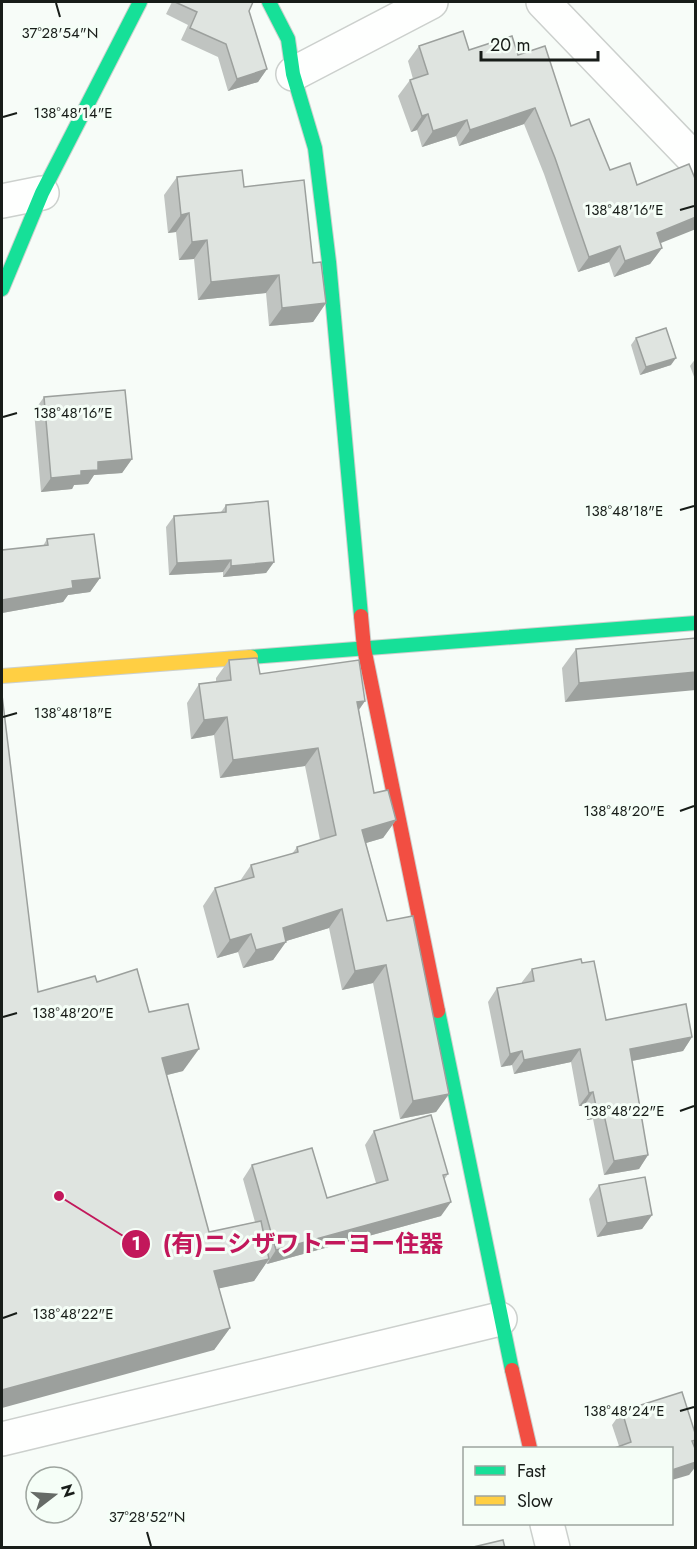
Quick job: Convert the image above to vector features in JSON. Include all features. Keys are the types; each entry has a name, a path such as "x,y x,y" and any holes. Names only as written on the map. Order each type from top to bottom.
{"street":[{"path":"2,289 42,193 140,2"},
{"path":"269,2 288,39 293,74 315,148 329,262 364,648 500,1319 530,1447"},
{"path":"293,74 431,2"},
{"path":"543,2 696,161"},
{"path":"2,201 42,193"},
{"path":"2,676 696,623"},
{"path":"2,1439 500,1319"},
{"path":"547,1525 553,1548"}],"building":[{"path":"175,2 253,2 249,11 267,69 237,79 226,44 190,28 197,12"},
{"path":"463,31 469,50 512,36 518,55 545,46 571,126 589,119 610,170 630,163 637,185 689,164 696,181 696,217 657,233 662,248 625,261 620,246 589,257 535,108 470,130 467,120 433,131 428,114 422,116 410,80 428,74 419,46"},
{"path":"242,170 244,187 304,180 313,263 321,262 326,303 282,308 279,275 211,282 207,240 192,242 189,213 181,215 177,177"},
{"path":"666,328 676,358 646,367 636,338"},
{"path":"125,390 132,459 98,462 98,470 81,471 81,475 51,478 44,397"},
{"path":"268,501 274,562 231,566 231,560 177,563 174,516 226,512 226,505"},
{"path":"94,534 100,578 72,581 73,588 2,600 2,550 48,545 47,539"},
{"path":"696,638 696,672 579,683 576,649"},
{"path":"257,658 260,674 359,660 365,701 357,702 374,793 388,790 396,820 362,830 387,921 413,916 449,1094 413,1101 386,965 355,971 342,909 283,928 286,942 256,950 251,934 230,940 215,888 254,877 251,865 298,852 297,847 336,835 318,748 233,760 227,717 204,720 199,684 231,680 229,660"},
{"path":"2,695 38,992 95,976 97,982 137,969 149,1012 188,1004 199,1049 162,1058 209,1232 261,1221 269,1259 214,1271 230,1328 2,1390"},
{"path":"581,959 582,963 594,961 606,1020 686,1004 692,1037 630,1049 648,1155 614,1161 602,1105 596,1106 593,1092 589,1093 580,1049 524,1060 522,1051 510,1054 497,988 534,981 532,969"},
{"path":"431,1115 448,1174 443,1175 451,1202 276,1250 252,1165 312,1148 327,1198 388,1180 374,1131"},
{"path":"645,1177 652,1215 607,1223 599,1185"},
{"path":"682,1392 696,1436 696,1440 692,1441 696,1451 696,1462 673,1470 673,1447 617,1447 631,1442 622,1411"},
{"path":"503,1540 505,1548 469,1548"}],"traffic: fast":[{"path":"2,289 42,193 140,2"},
{"path":"269,2 288,39 293,74 315,148 329,262 361,616"},
{"path":"251,657 696,623"},
{"path":"438,1011 512,1370"}],"traffic: slow":[{"path":"2,676 251,657"}],"traffic: jam":[{"path":"361,616 364,648 438,1011"},
{"path":"512,1370 530,1447"}],"place":[{"name":"(有)ニシザワトーヨー住器","path":"59,1196"}]}
